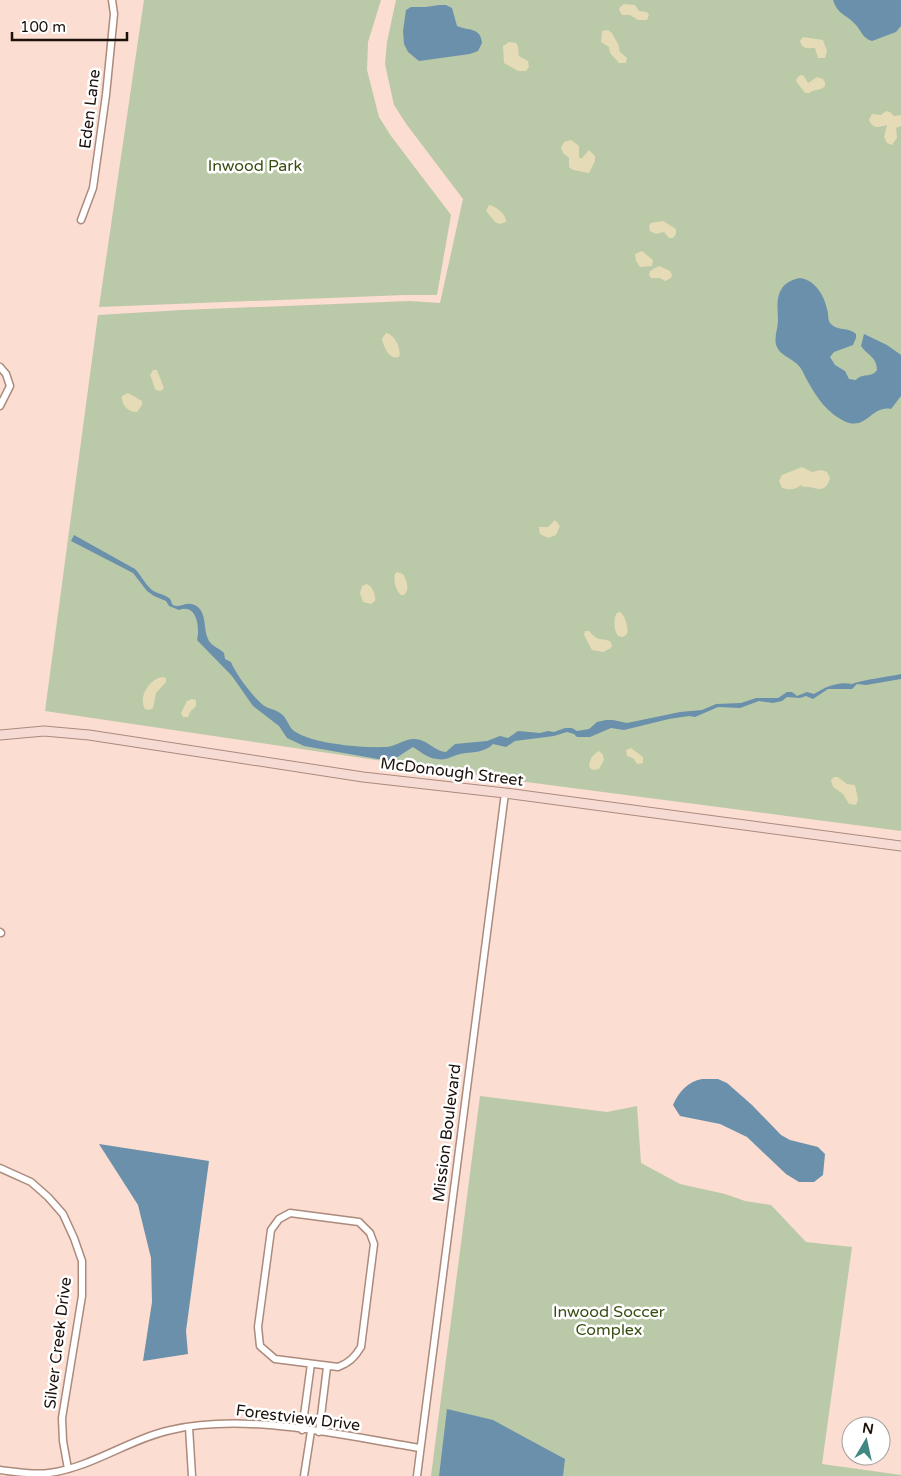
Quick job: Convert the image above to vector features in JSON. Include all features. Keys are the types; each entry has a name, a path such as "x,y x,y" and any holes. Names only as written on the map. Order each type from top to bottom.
{"street":[{"name":"Eden Lane","path":"81,220 93,188 106,95 114,14 112,0"},
{"path":"0,367 6,374 10,386 0,406"},
{"name":"McDonough Street","path":"0,735 8,733 59,732 363,777 505,793 901,846"},
{"name":"Mission Boulevard","path":"417,1476 505,793"},
{"name":"Silver Creek Drive","path":"0,1168 31,1182 63,1214 82,1261 82,1296 62,1418 63,1442 68,1469"},
{"path":"290,1213 359,1222 370,1233 374,1244 361,1347 346,1364 338,1367 310,1364 275,1359 268,1355 260,1346 258,1327 271,1230 279,1219 290,1213"},
{"path":"302,1430 310,1364"},
{"path":"318,1432 328,1367"},
{"name":"Forestview Drive","path":"0,1470 20,1473 48,1473 68,1469 171,1430 226,1422 311,1431 420,1448"},
{"path":"188,1428 192,1476"},
{"path":"304,1476 311,1431"}],"green space":[{"name":"Inwood Park","path":"144,0 381,0 368,42 367,70 379,117 391,136 451,215 437,295 99,307"},
{"path":"396,0 901,0 901,831 511,780 45,711 98,315 410,301 440,303 463,199 394,105 385,64 387,42"},
{"name":"Inwood Soccer Complex","path":"480,1096 607,1112 637,1106 641,1163 680,1184 725,1194 745,1201 771,1205 806,1242 852,1247 822,1464 901,1476 431,1476"}],"sand":[{"path":"624,4 635,5 639,11 647,12 649,15 647,20 638,20 630,15 622,15 619,10"},
{"path":"608,30 612,33 618,44 620,52 627,58 626,63 619,63 610,53 609,47 601,42 602,31"},
{"path":"803,37 823,40 827,51 825,58 818,58 815,48 802,46 800,41"},
{"path":"509,42 516,43 519,56 528,61 529,67 526,71 518,71 504,63 503,46"},
{"path":"800,75 804,76 808,83 817,77 823,79 825,86 805,93 796,81"},
{"path":"886,111 894,116 901,115 901,126 896,128 897,138 892,145 887,143 884,137 887,125 875,127 869,120 872,114 881,115"},
{"path":"571,140 579,146 579,158 582,158 589,150 595,156 595,161 589,173 573,170 569,167 569,158 563,153 561,147 564,142"},
{"path":"489,205 501,211 506,222 500,224 495,222 486,211"},
{"path":"663,221 676,229 676,234 673,238 669,238 664,232 656,234 650,231 649,226 651,223"},
{"path":"642,251 653,260 652,266 640,267 636,261 635,254"},
{"path":"659,266 670,271 671,278 665,281 660,278 651,278 649,275 650,271"},
{"path":"386,333 392,336 397,343 400,350 399,357 392,357 386,349 382,339"},
{"path":"153,370 157,370 164,388 161,391 156,390 154,387 150,375"},
{"path":"128,393 142,401 142,405 137,412 131,411 124,405 122,396"},
{"path":"802,467 812,472 821,470 827,472 830,478 828,484 822,489 803,487 801,485 792,489 782,488 779,481 782,475"},
{"path":"555,520 560,526 556,535 548,538 540,534 539,527 548,527"},
{"path":"397,572 403,574 407,582 407,590 404,595 399,593 395,585 394,576"},
{"path":"367,584 375,596 375,601 371,604 363,602 360,593 362,586"},
{"path":"620,612 625,619 627,629 627,634 623,637 618,636 615,628 616,615"},
{"path":"585,631 589,631 599,639 610,641 611,648 603,652 592,650 584,635"},
{"path":"162,677 166,678 166,682 156,693 153,708 145,709 143,700 146,690 153,681"},
{"path":"196,700 196,706 188,717 183,717 181,713 187,701"},
{"path":"631,748 643,757 643,763 637,764 633,758 627,756 626,750"},
{"path":"599,751 603,755 604,760 599,769 592,770 589,766 590,761"},
{"path":"834,777 838,777 847,784 855,785 858,800 856,805 849,804 843,794 833,787 831,780"}],"water":[{"path":"833,0 901,0 901,26 896,32 872,41 866,38 852,21 840,12"},
{"path":"446,5 452,8 457,26 473,30 479,34 482,43 478,51 470,54 419,61 408,52 404,44 403,31 406,10 411,7"},
{"path":"800,278 810,282 818,289 826,304 831,324 836,328 850,330 856,334 853,345 834,352 830,357 835,365 845,371 849,379 856,380 877,370 874,359 861,346 864,334 887,345 901,355 901,396 891,409 879,410 859,423 853,424 840,419 828,410 819,399 799,366 778,350 775,341 779,294 786,284"},
{"path":"74,535 135,569 151,589 169,598 173,605 192,604 199,608 203,616 209,641 224,653 225,659 231,662 240,678 254,696 265,706 282,715 294,731 325,742 351,746 385,747 414,739 423,741 438,750 446,752 455,744 487,741 500,736 508,738 518,731 540,733 572,728 577,731 589,729 597,722 606,720 627,723 680,712 702,710 716,704 741,703 756,698 778,698 787,692 792,692 797,696 807,692 814,694 837,684 852,684 901,674 901,679 866,685 857,684 852,689 828,689 813,699 806,696 800,698 787,697 782,701 773,703 759,701 740,708 718,707 695,717 669,719 624,730 611,728 590,737 577,737 567,732 554,736 515,741 506,747 493,744 482,751 443,759 430,757 413,747 389,761 304,746 287,738 279,726 253,706 232,676 197,640 196,618 190,610 179,610 169,606 166,601 147,591 133,573 71,541"},
{"path":"702,1079 718,1079 727,1083 781,1135 790,1140 818,1147 825,1154 823,1175 814,1182 799,1182 786,1174 747,1137 720,1124 680,1116 673,1105 678,1096 692,1082"},
{"path":"99,1144 209,1161 186,1331 188,1354 143,1361 152,1302 151,1258 138,1205"},
{"path":"447,1409 493,1420 565,1459 563,1476 439,1476"}]}
